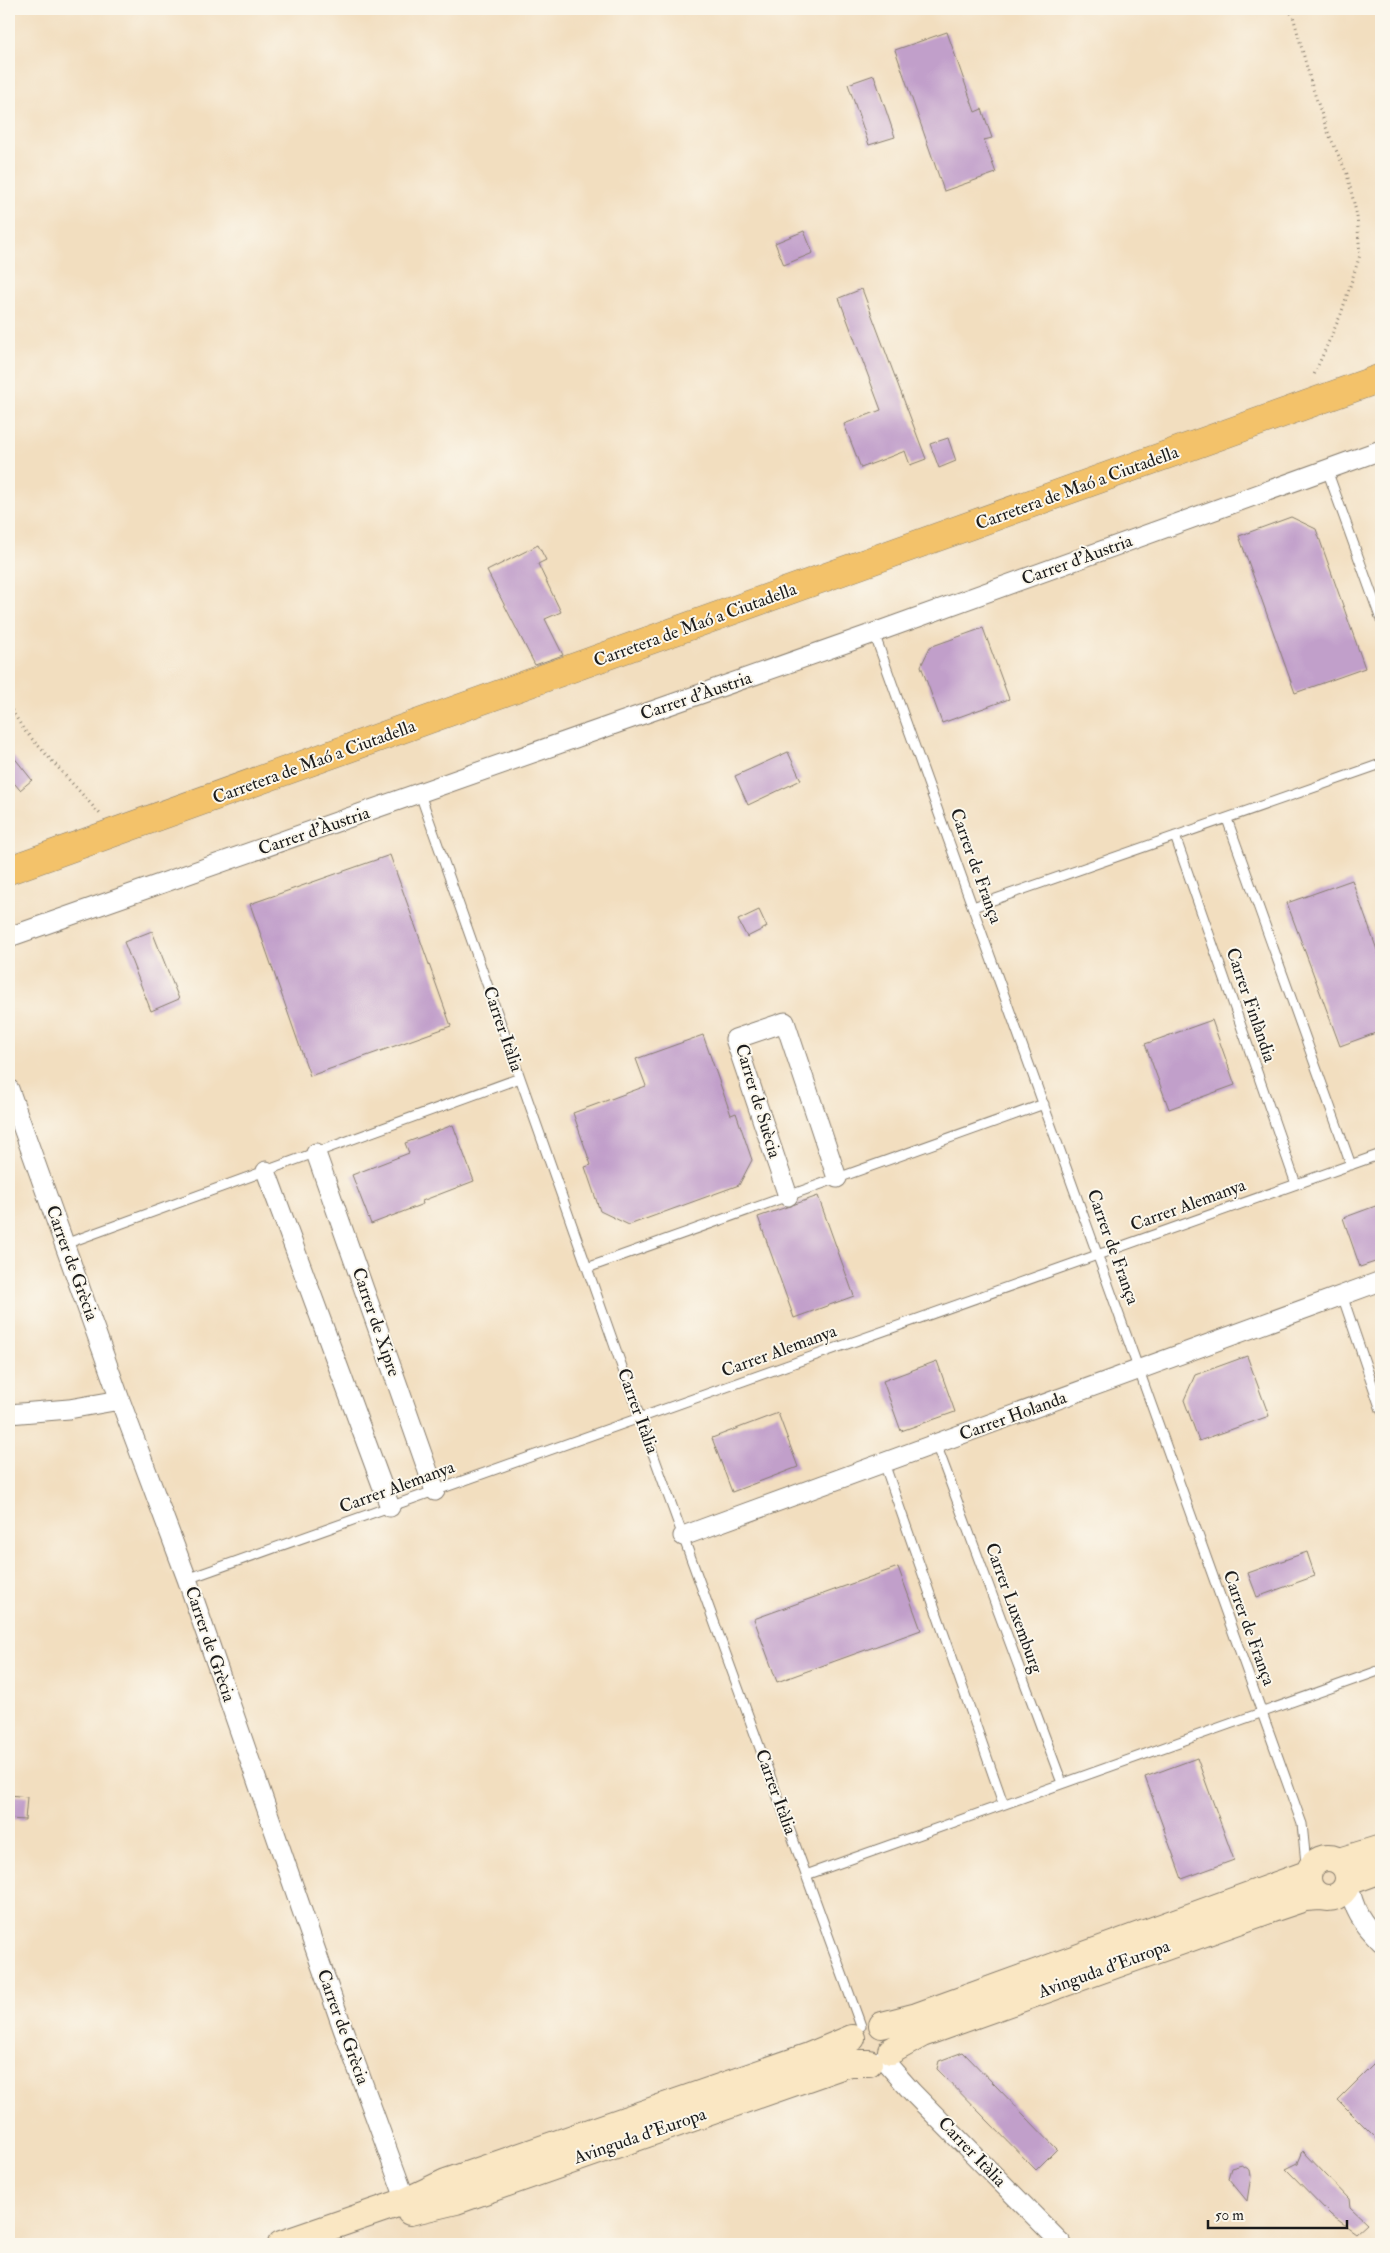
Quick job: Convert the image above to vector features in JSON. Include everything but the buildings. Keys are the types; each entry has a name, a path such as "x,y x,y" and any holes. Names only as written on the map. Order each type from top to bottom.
{"main road":[{"name":"Carretera de Maó a Ciutadella","path":"9,870 1381,378"}],"street":[{"name":"Carrer d'Àustria","path":"9,937 874,633 1381,450"},
{"name":"Carrer de Suècia","path":"788,1196 735,1039 785,1022 837,1178"},
{"name":"Carrer de Grècia","path":"9,1089 120,1400 187,1579 343,2029 408,2207"},
{"name":"Carrer de Xipre","path":"316,1153 435,1490"},
{"path":"266,1171 390,1507"},
{"name":"Carrer Holanda","path":"683,1536 1381,1281"},
{"path":"9,1414 69,1409 120,1400"},
{"name":"Avinguda d'Europa","path":"1343,1872 1381,1848"},
{"name":"Avinguda d'Europa","path":"1333,1858 1343,1872 1341,1894 1328,1899 1305,1898 1275,1908 922,2034 881,2058 850,2063 456,2201 408,2207 446,2182 809,2056 865,2029 917,2016 1307,1874 1314,1863 1320,1859 1333,1858"},
{"name":"Avinguda d'Europa","path":"1343,1872 1381,1870"},
{"path":"1343,1872 1355,1911 1363,1924 1381,1942"},
{"path":"1307,1874 1311,1891 1320,1898"},
{"path":"865,2029 890,2034 892,2045 881,2058 864,2061 855,2054 865,2029"},
{"name":"Carrer Itàlia","path":"881,2058 1062,2244"},
{"path":"282,2244 408,2207"},
{"path":"322,2244 408,2207"}],"lane":[{"path":"1327,470 1381,620"},
{"name":"Carrer de França","path":"874,633 1099,1254 1302,1824 1307,1874"},
{"path":"973,907 1381,764"},
{"name":"Carrer Itàlia","path":"420,794 640,1418 806,1875 865,2029"},
{"path":"1227,818 1351,1165"},
{"name":"Carrer Finlàndia","path":"1175,836 1296,1184"},
{"path":"65,1244 520,1078"},
{"path":"587,1268 1044,1104"},
{"name":"Carrer Alemanya","path":"187,1579 1381,1154"},
{"path":"1342,1295 1381,1410"},
{"name":"Carrer Luxemburg","path":"936,1444 1062,1783"},
{"path":"884,1463 1004,1803"},
{"path":"806,1875 1381,1670"}],"path":[{"path":"1288,9 1294,16 1312,86 1327,130 1347,174 1357,216 1360,255 1341,314 1300,408"},
{"path":"9,706 24,730 116,833"}]}
